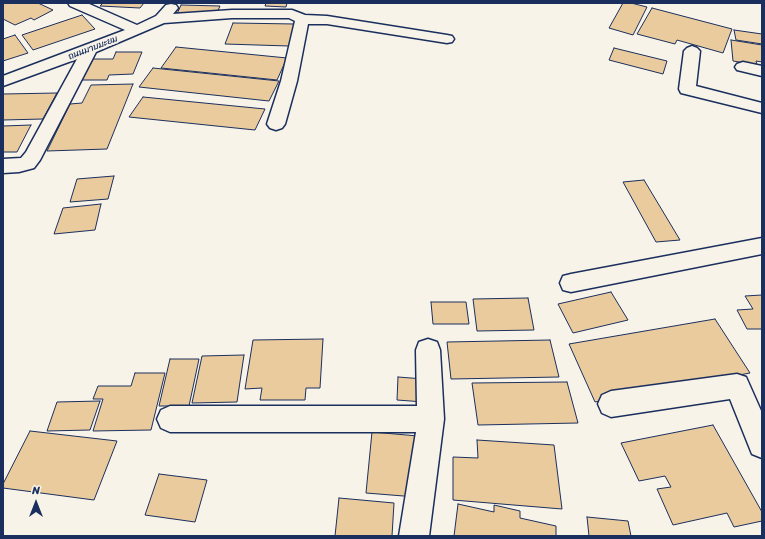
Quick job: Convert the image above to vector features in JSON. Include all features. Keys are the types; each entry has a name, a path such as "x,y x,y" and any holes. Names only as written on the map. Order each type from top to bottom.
{"street":[{"path":"75,3 137,30"},
{"name":"ถนนมาบมะยม","path":"3,81 137,30 161,19 175,3"},
{"path":"161,19 232,14 292,14 302,19 335,21 447,39"},
{"path":"276,124 289,81 302,19"},
{"path":"3,166 27,163 33,156 90,49"},
{"path":"692,51 687,89 762,108"},
{"path":"743,68 762,71"},
{"path":"571,283 762,246"},
{"path":"414,536 431,419 428,350"},
{"path":"611,404 737,386 762,444"},
{"path":"170,419 431,419"}],"building":[{"path":"3,3 38,3 53,10 34,20 31,18 15,25 3,19"},
{"path":"103,3 144,3 140,8 100,6"},
{"path":"266,3 287,3 286,7 265,6"},
{"path":"623,3 631,3 647,7 633,35 609,28"},
{"path":"181,5 220,6 216,15 177,14"},
{"path":"652,8 732,29 723,53 677,40 675,44 637,34"},
{"path":"82,15 95,29 33,50 22,35"},
{"path":"233,23 295,24 289,46 225,44"},
{"path":"734,30 762,34 762,44 736,40"},
{"path":"15,35 28,53 3,61 3,39"},
{"path":"731,40 762,45 762,62 756,61 757,65 733,61"},
{"path":"176,47 287,58 277,80 161,68"},
{"path":"614,48 667,61 663,74 609,60"},
{"path":"116,52 142,52 133,74 109,75 107,80 82,80 93,59 113,59"},
{"path":"153,68 279,81 269,101 139,87"},
{"path":"133,84 107,149 47,151 70,104 82,103 91,85"},
{"path":"57,93 43,119 3,120 3,94"},
{"path":"143,97 265,109 255,130 129,117"},
{"path":"31,125 17,152 3,152 3,126"},
{"path":"114,176 108,199 70,202 77,179"},
{"path":"644,180 680,240 656,242 623,182"},
{"path":"101,204 95,230 54,234 63,208"},
{"path":"611,292 628,320 573,333 558,304"},
{"path":"762,295 762,329 747,329 737,310 753,309 745,296"},
{"path":"528,298 534,330 477,331 473,299"},
{"path":"431,302 466,302 469,324 433,324"},
{"path":"715,319 750,373 595,402 569,344"},
{"path":"323,339 320,388 306,388 305,400 260,400 262,388 245,389 253,340"},
{"path":"550,340 559,377 451,379 447,342"},
{"path":"244,355 237,402 192,403 202,356"},
{"path":"170,359 199,359 189,406 159,406"},
{"path":"135,373 165,373 151,430 93,431 103,399 93,399 98,386 131,386"},
{"path":"398,377 424,379 424,402 397,400"},
{"path":"567,382 578,423 478,425 472,383"},
{"path":"100,401 90,430 47,431 57,402"},
{"path":"713,425 762,512 762,521 734,527 727,513 673,525 657,489 671,487 665,476 639,481 621,443"},
{"path":"30,431 117,441 94,500 3,488 3,484"},
{"path":"372,432 418,436 416,497 366,493"},
{"path":"477,440 554,445 562,509 453,500 453,457 478,458"},
{"path":"159,474 207,480 195,522 145,515"},
{"path":"339,498 394,503 392,536 335,536"},
{"path":"458,504 494,512 494,505 520,511 520,518 556,526 556,536 454,536"},
{"path":"587,517 628,521 631,536 589,536"}]}
